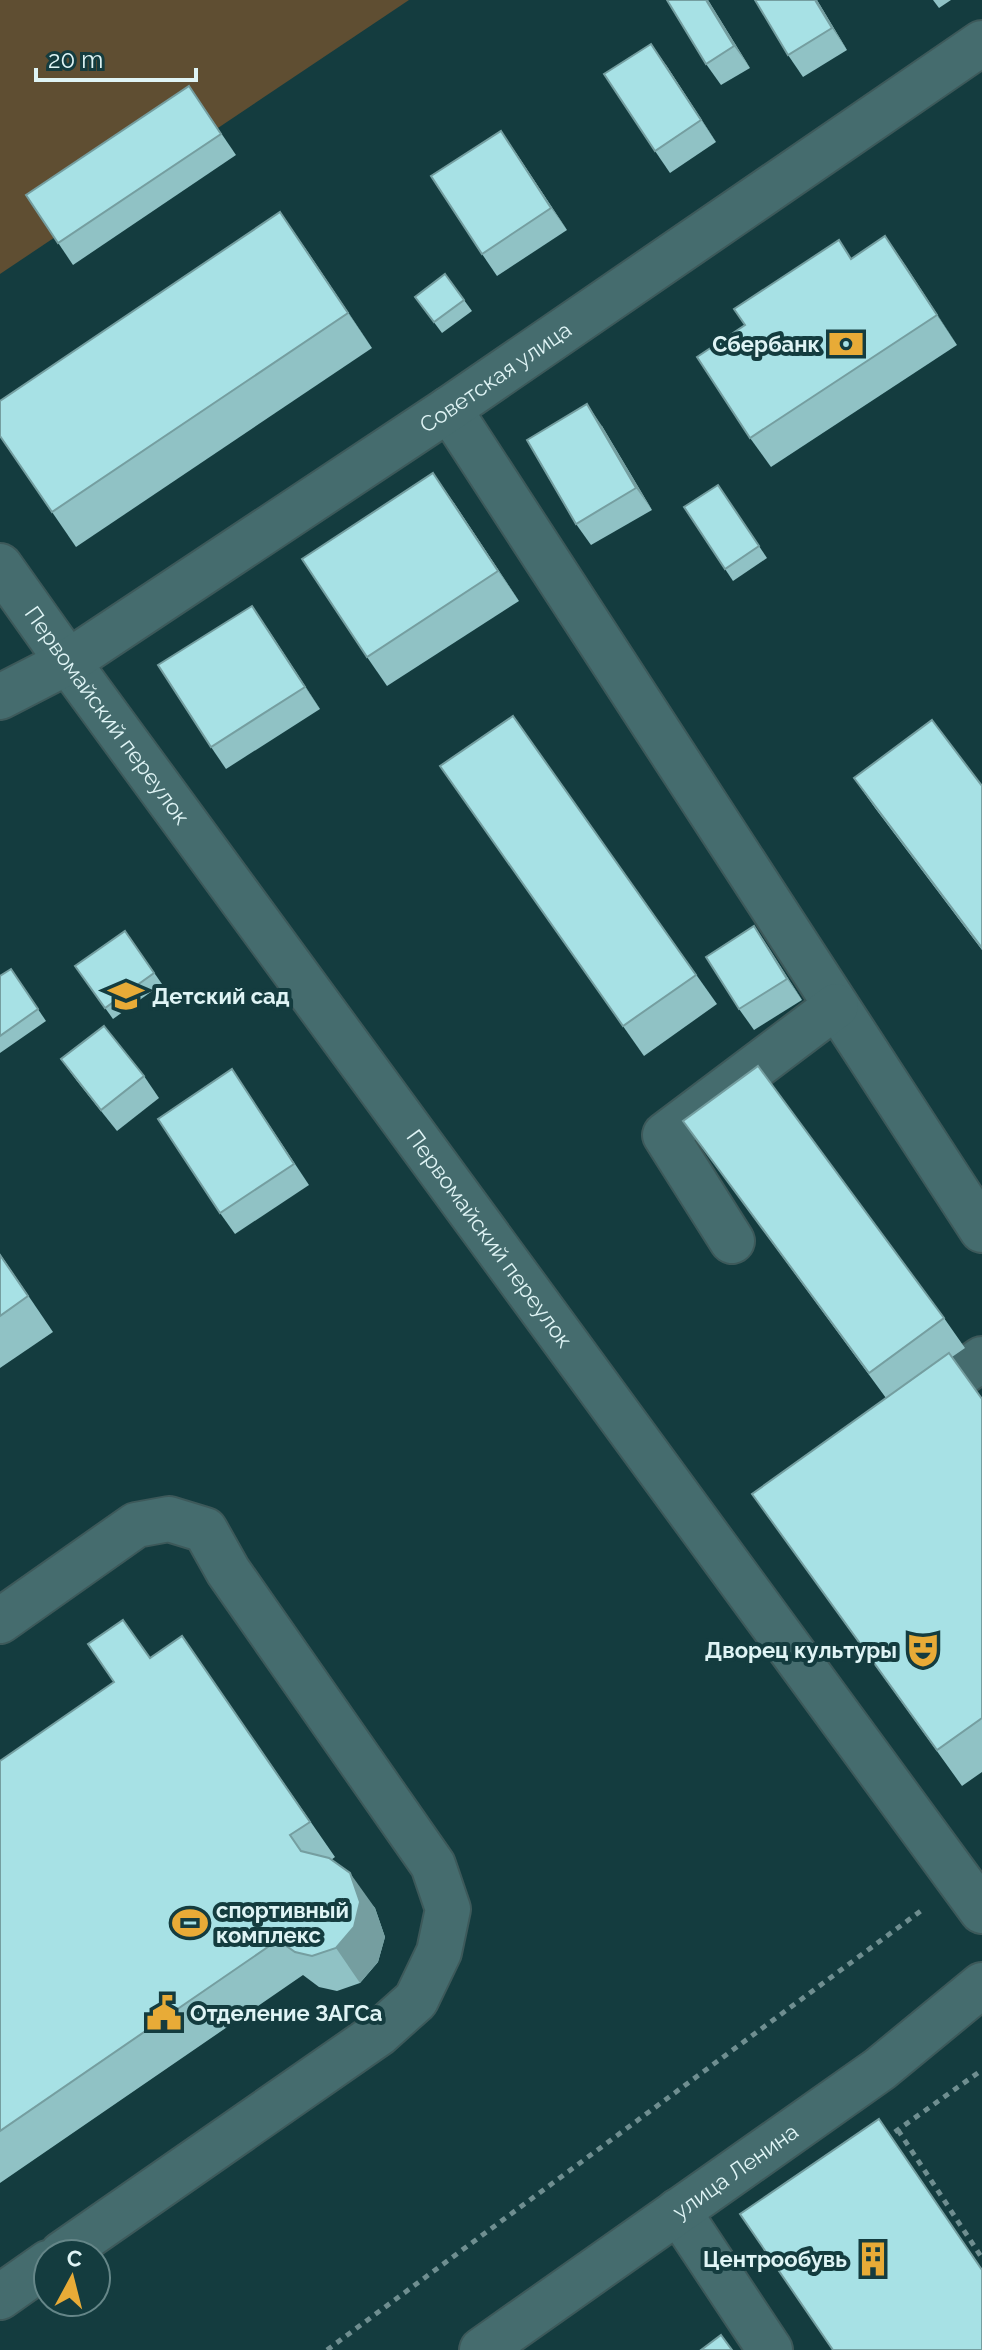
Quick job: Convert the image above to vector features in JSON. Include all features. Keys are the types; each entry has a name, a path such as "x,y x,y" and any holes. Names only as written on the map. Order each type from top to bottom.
{"street":[{"name":"Советская улица","path":"0,697 68,662 449,409 982,43"},
{"path":"449,409 982,1230"},
{"name":"Первомайский переулок","path":"0,566 971,1896"},
{"path":"732,1241 665,1135 836,1006"},
{"path":"883,1428 982,1359"},
{"path":"0,1621 136,1525 169,1519 205,1530 228,1571 433,1865 448,1909 439,1952 416,2000 378,2034 85,2238"},
{"name":"улица Ленина","path":"482,2350 880,2069 981,1988"},
{"path":"678,2211 770,2350"},
{"path":"0,2297 32,2274"}],"path":[{"path":"327,2350 971,1896"},
{"path":"873,2147 982,2070"},
{"path":"898,2130 982,2258"}],"shaded area":[{"path":"0,0 409,0 0,274"}],"building":[{"path":"667,0 706,0 734,46 706,64"},
{"path":"755,0 815,0 832,28 788,55"},
{"path":"651,44 701,120 655,151 604,74"},
{"path":"189,86 221,134 58,243 26,195"},
{"path":"501,131 551,208 482,254 431,176"},
{"path":"280,212 348,313 52,512 0,436 0,401"},
{"path":"885,236 937,315 750,438 697,357 745,325 734,309 839,240 851,259"},
{"path":"445,274 464,300 434,322 415,297"},
{"path":"587,404 636,488 576,524 527,440"},
{"path":"433,473 498,571 367,657 302,559"},
{"path":"718,485 759,546 725,569 684,507"},
{"path":"252,606 305,687 211,747 158,665"},
{"path":"513,716 696,975 623,1026 440,766"},
{"path":"932,720 982,786 982,948 854,778"},
{"path":"754,926 787,979 739,1009 706,957"},
{"path":"125,931 154,973 105,1008 75,966"},
{"path":"11,969 38,1009 0,1036 0,976"},
{"path":"104,1026 144,1076 101,1110 61,1059"},
{"path":"758,1066 944,1318 869,1373 683,1121"},
{"path":"232,1069 294,1164 220,1213 158,1119"},
{"path":"0,1255 28,1296 0,1316"},
{"name":"Дворец культуры","path":"949,1353 982,1399 982,1718 937,1750 752,1494"},
{"name":"спортивный комплекс","path":"123,1620 150,1658 182,1636 310,1822 290,1835 301,1851 329,1858 350,1873 360,1902 354,1927 336,1948 312,1956 295,1952 278,1940 0,2131 0,1761 114,1682 88,1644"},
{"name":"Центрообувь","path":"879,2119 982,2270 982,2350 833,2350 740,2214"},
{"path":"721,2335 732,2350 701,2350"}],"place":[{"name":"Сбербанк","path":"846,344"},
{"name":"Детский сад","path":"126,996"},
{"name":"Дворец культуры","path":"923,1650"},
{"name":"спортивный комплекс","path":"190,1923"},
{"name":"Отделение ЗАГСа","path":"164,2013"},
{"name":"Центрообувь","path":"873,2259"}]}
